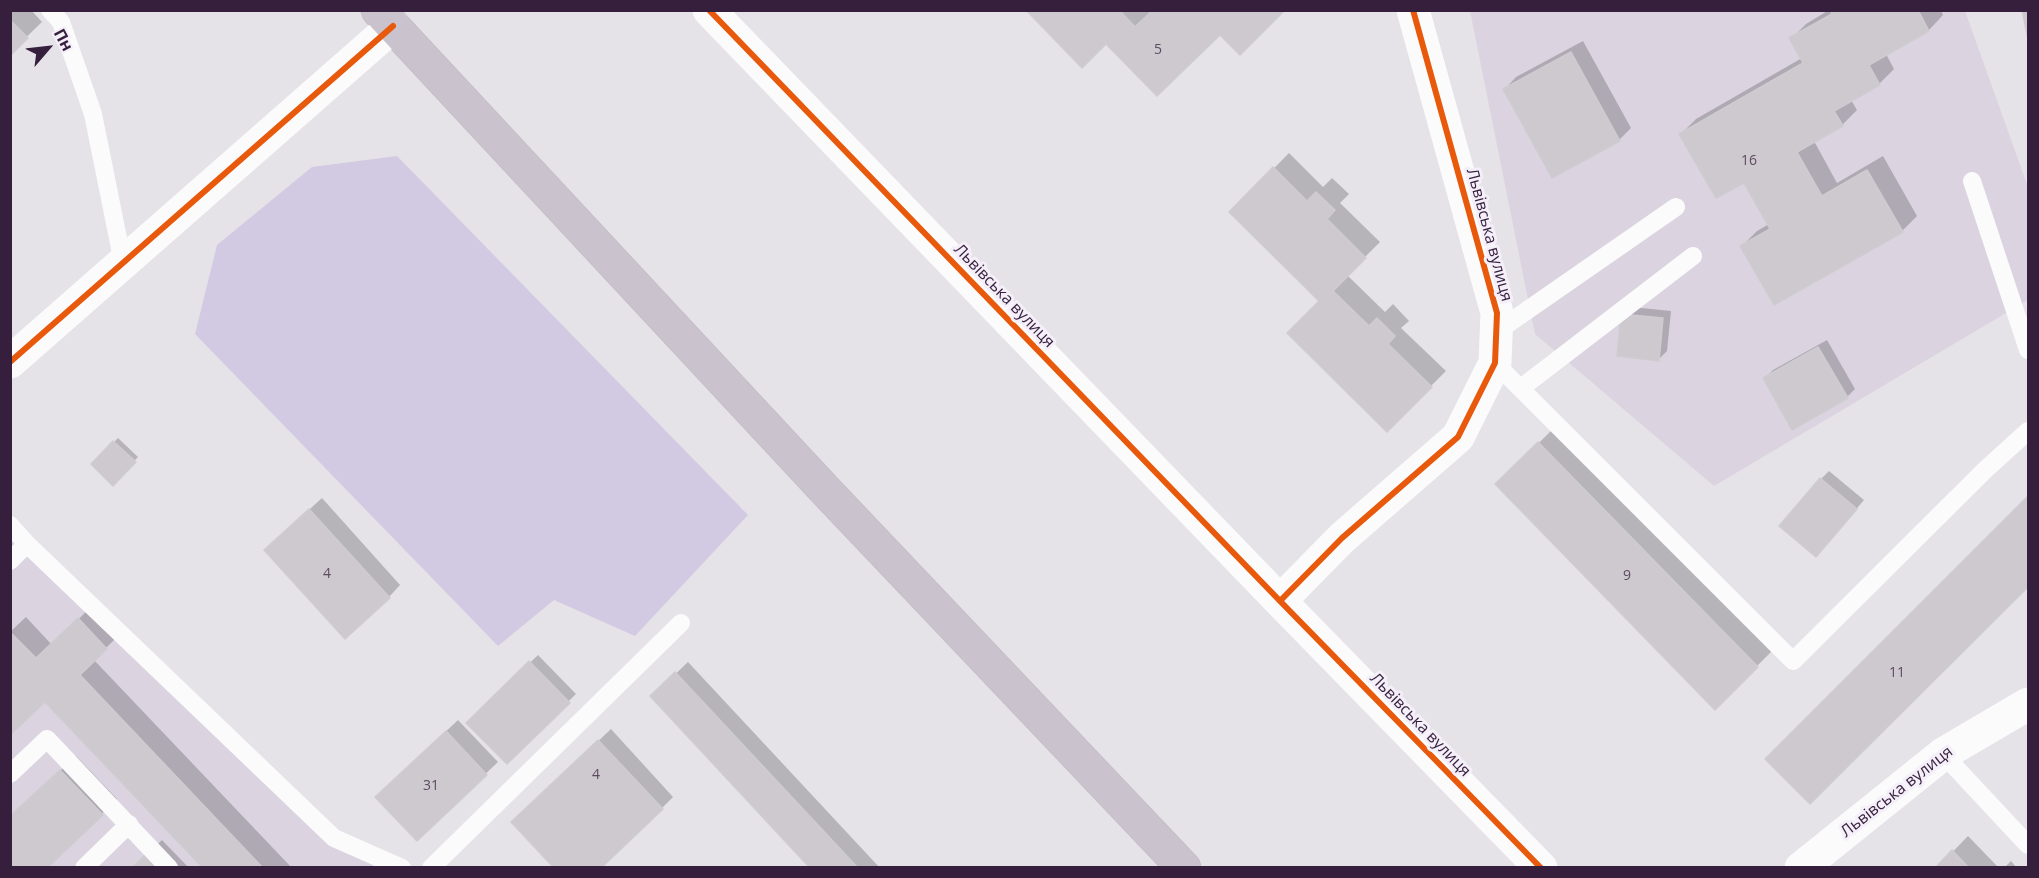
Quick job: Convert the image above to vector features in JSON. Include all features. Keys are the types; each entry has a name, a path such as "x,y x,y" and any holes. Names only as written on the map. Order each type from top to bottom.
{"highway":[{"path":"385,18 825,490 1184,867"}],"street":[{"name":"Львівська вулиця","path":"709,10 1280,601 1541,867"},
{"name":"Львівська вулиця","path":"1413,10 1497,313 1496,347"},
{"path":"10,362 123,263 385,18"},
{"path":"1280,601 1342,538 1458,437 1496,347"},
{"name":"Львівська вулиця","path":"1801,867 1943,754 2028,704"}],"lane":[{"path":"50,10 61,22 93,114 123,263"},
{"path":"1972,181 2028,350"},
{"path":"1676,207 1496,347 1521,388 1793,661 1985,470 2028,431"},
{"path":"1521,388 1693,256"},
{"path":"10,525 27,544 334,838 402,867"},
{"path":"10,561 27,544"},
{"path":"431,867 681,623"},
{"path":"10,774 47,739 169,867"},
{"path":"1943,754 2028,845"},
{"path":"84,867 129,824"}],"shaded area":[{"path":"1470,11 1965,11 2028,187 2028,300 1714,486 1535,334"},
{"path":"397,156 748,515 635,636 554,600 498,646 195,334 217,245 312,167"},
{"path":"11,540 374,867 11,867"}],"building":[{"path":"1026,10 1119,10 1135,27 1153,10 1285,10 1240,55 1220,35 1157,96 1106,44 1082,68"},
{"path":"1830,10 1918,10 1929,31 1869,65 1880,85 1834,111 1843,126 1797,152 1822,196 1867,170 1903,232 1774,305 1740,246 1770,229 1744,183 1716,198 1679,134 1803,63 1789,38 1832,14"},
{"path":"2022,10 2028,10 2028,39"},
{"path":"10,20 28,38 10,56"},
{"path":"1571,52 1620,141 1552,178 1503,89"},
{"path":"1273,167 1307,201 1316,192 1335,210 1327,219 1366,258 1333,291 1369,326 1377,318 1395,336 1388,344 1432,387 1387,432 1287,333 1319,301 1229,212"},
{"path":"1621,314 1663,318 1659,361 1617,356"},
{"path":"1818,347 1848,398 1792,430 1763,378"},
{"path":"113,441 136,462 113,486 91,464"},
{"path":"1538,442 1758,667 1715,710 1495,484"},
{"path":"1820,478 1857,509 1816,557 1779,526"},
{"path":"2028,496 2028,587 1810,804 1765,759"},
{"path":"309,509 390,598 345,639 264,550"},
{"path":"78,618 107,649 80,675 263,868 203,868 45,702 10,735 10,632 36,658"},
{"path":"529,661 570,703 507,764 466,723"},
{"path":"675,672 858,868 810,868 650,696"},
{"path":"446,731 487,775 417,841 375,797"},
{"path":"598,740 663,809 601,868 554,868 511,822"},
{"path":"60,770 103,815 47,868 10,868 10,816"},
{"path":"1952,850 1969,868 1935,868"},
{"path":"147,853 160,868 132,868"}],"cycle path":[{"path":"709,10 1541,868"},
{"path":"1280,601 1342,538 1458,437 1495,363 1497,313 1413,10"},
{"path":"10,362 393,26"}]}
